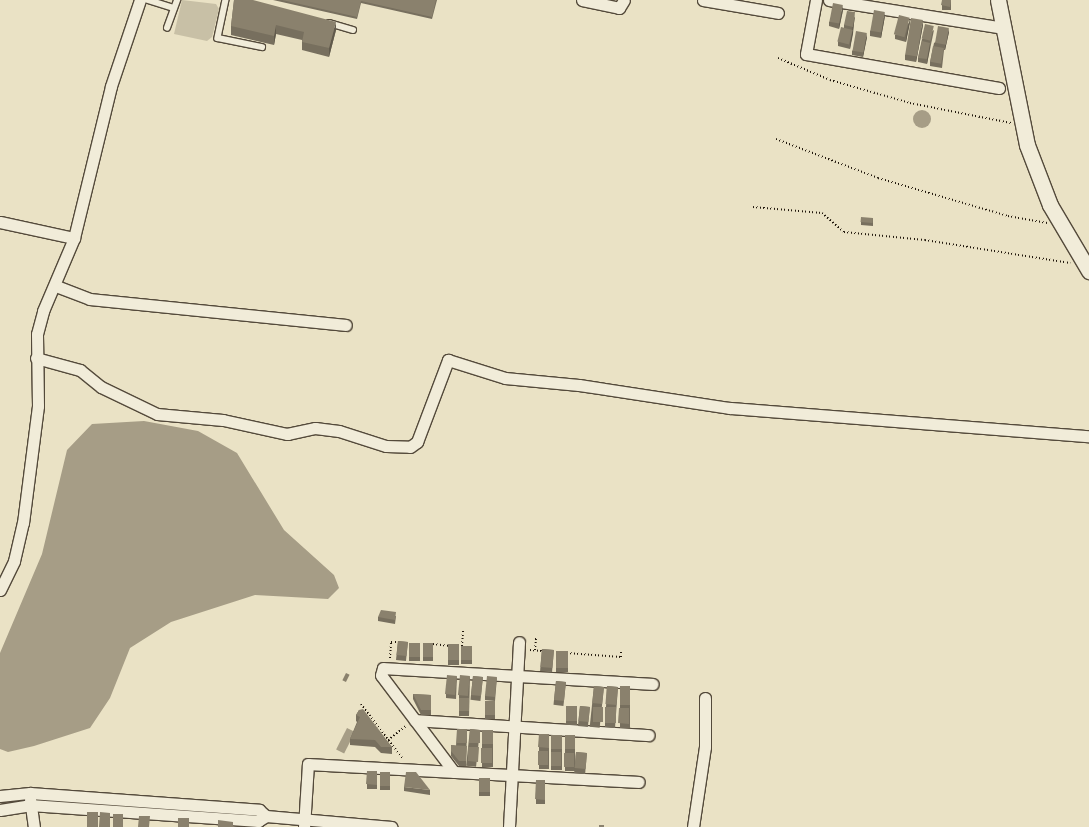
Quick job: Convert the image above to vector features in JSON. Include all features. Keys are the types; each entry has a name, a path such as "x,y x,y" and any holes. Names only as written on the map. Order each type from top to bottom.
{"street":[{"path":"0,590 14,561 23,523 38,406 36,358 43,311 56,286 74,238 111,86 140,0"},
{"path":"582,0 619,8 624,0"},
{"path":"703,0 778,14"},
{"path":"816,0 806,54 999,88"},
{"path":"829,0 1004,28"},
{"path":"998,0 1027,145 1059,220 1085,266"},
{"path":"0,222 74,238"},
{"path":"56,286 90,299 346,325"},
{"path":"36,358 80,370 101,388 157,414 223,420 286,434 315,428 339,431 386,446 410,447 418,442 448,360 505,378 579,384 730,408 1089,436"},
{"path":"509,827 519,642"},
{"path":"454,772 381,676 383,668 653,684"},
{"path":"693,827 705,747 705,698"},
{"path":"415,720 649,735"},
{"path":"304,824 308,764 639,782"},
{"path":"0,796 30,793 259,810 266,816 304,824 392,827"},
{"path":"30,793 34,827"},
{"path":"0,810 30,805 258,821 266,816"}],"lane":[{"path":"148,0 174,8"},
{"path":"167,28 177,0"},
{"path":"224,0 218,38 262,47"},
{"path":"325,22 354,30"}],"path":[{"path":"778,58 830,80 910,103 1008,123 1023,122"},
{"path":"776,139 878,178 999,213 1042,224 1059,220"},
{"path":"752,207 822,213 844,232 925,240 1085,266"},
{"path":"427,644 462,646 463,630"},
{"path":"535,651 536,638"},
{"path":"389,668 391,642 400,642"},
{"path":"530,650 545,652"},
{"path":"564,653 620,657 621,650"},
{"path":"360,704 410,769"},
{"path":"388,740 415,720"}],"shaded area":[{"path":"182,0 216,4 219,9 212,37 207,41 174,34"},
{"path":"922,110 928,113 931,119 928,125 922,128 916,125 913,119 916,113"},
{"path":"144,421 198,431 237,453 284,530 334,575 339,588 328,599 255,595 171,622 130,648 110,698 90,728 34,746 8,752 0,749 0,653 42,554 67,450 92,424"},
{"path":"347,728 355,732 344,753 336,749"}],"building":[{"path":"234,0 253,0 336,22 329,48 302,42 304,32 276,25 274,36 231,26"},
{"path":"282,0 436,0 432,17 361,1 357,17"},
{"path":"942,0 951,0 950,7 941,5"},
{"path":"833,3 843,5 839,24 829,22"},
{"path":"874,10 885,12 881,33 870,31"},
{"path":"847,11 855,12 853,27 844,25"},
{"path":"899,15 910,18 904,37 894,34"},
{"path":"911,18 923,20 917,56 905,55"},
{"path":"925,24 934,26 930,41 922,39"},
{"path":"938,26 949,28 946,45 935,43"},
{"path":"841,27 853,30 849,44 837,42"},
{"path":"856,31 867,33 863,53 853,51"},
{"path":"922,41 930,43 927,59 918,58"},
{"path":"933,46 944,48 941,64 930,62"},
{"path":"861,217 873,218 873,223 861,222"},
{"path":"381,610 396,612 395,620 378,617"},
{"path":"398,641 408,642 406,656 397,655"},
{"path":"409,643 420,643 420,657 409,657"},
{"path":"423,643 433,643 433,657 423,657"},
{"path":"448,644 459,644 459,660 448,660"},
{"path":"461,646 472,646 472,660 461,660"},
{"path":"542,649 554,650 552,668 540,667"},
{"path":"556,651 568,651 568,668 556,668"},
{"path":"346,673 350,675 346,682 342,680"},
{"path":"447,675 457,676 455,695 445,694"},
{"path":"460,675 470,676 468,696 458,695"},
{"path":"473,676 483,677 481,696 471,695"},
{"path":"487,676 497,677 495,697 485,696"},
{"path":"556,681 566,682 564,701 554,700"},
{"path":"594,686 604,687 602,704 592,703"},
{"path":"607,686 618,687 616,705 605,704"},
{"path":"620,686 630,686 630,705 620,705"},
{"path":"413,694 431,695 431,710 421,710"},
{"path":"459,698 469,698 469,711 459,711"},
{"path":"485,701 495,701 495,715 485,715"},
{"path":"566,706 577,706 577,721 566,721"},
{"path":"580,706 590,707 588,722 578,721"},
{"path":"593,707 603,707 603,722 593,722"},
{"path":"605,707 616,707 616,723 605,723"},
{"path":"619,708 629,708 629,724 618,723"},
{"path":"363,709 392,747 381,747 375,740 350,739 360,717 356,715 359,710"},
{"path":"457,729 467,729 467,743 457,743"},
{"path":"470,729 480,730 480,743 469,743"},
{"path":"482,730 493,730 493,744 482,744"},
{"path":"539,734 549,734 549,748 538,747"},
{"path":"551,735 562,735 562,749 551,749"},
{"path":"565,735 575,735 575,749 565,749"},
{"path":"451,745 467,746 466,761 459,761 451,751"},
{"path":"468,747 479,747 478,762 468,761"},
{"path":"481,748 492,748 492,763 481,763"},
{"path":"538,751 548,751 548,765 538,765"},
{"path":"551,752 561,752 561,766 551,766"},
{"path":"576,752 587,753 586,769 575,768"},
{"path":"564,753 574,753 574,767 564,767"},
{"path":"367,771 377,771 377,785 366,784"},
{"path":"380,772 390,772 390,786 380,786"},
{"path":"406,772 416,772 430,790 404,787"},
{"path":"479,778 490,778 490,792 479,792"},
{"path":"536,780 545,780 545,800 535,799"},
{"path":"87,812 98,812 98,827 87,827"},
{"path":"100,812 110,813 110,827 99,827"},
{"path":"113,814 123,814 123,827 113,827"},
{"path":"139,816 150,816 149,827 138,827"},
{"path":"178,818 189,818 189,827 178,827"},
{"path":"218,820 233,822 233,827 218,827"}]}
